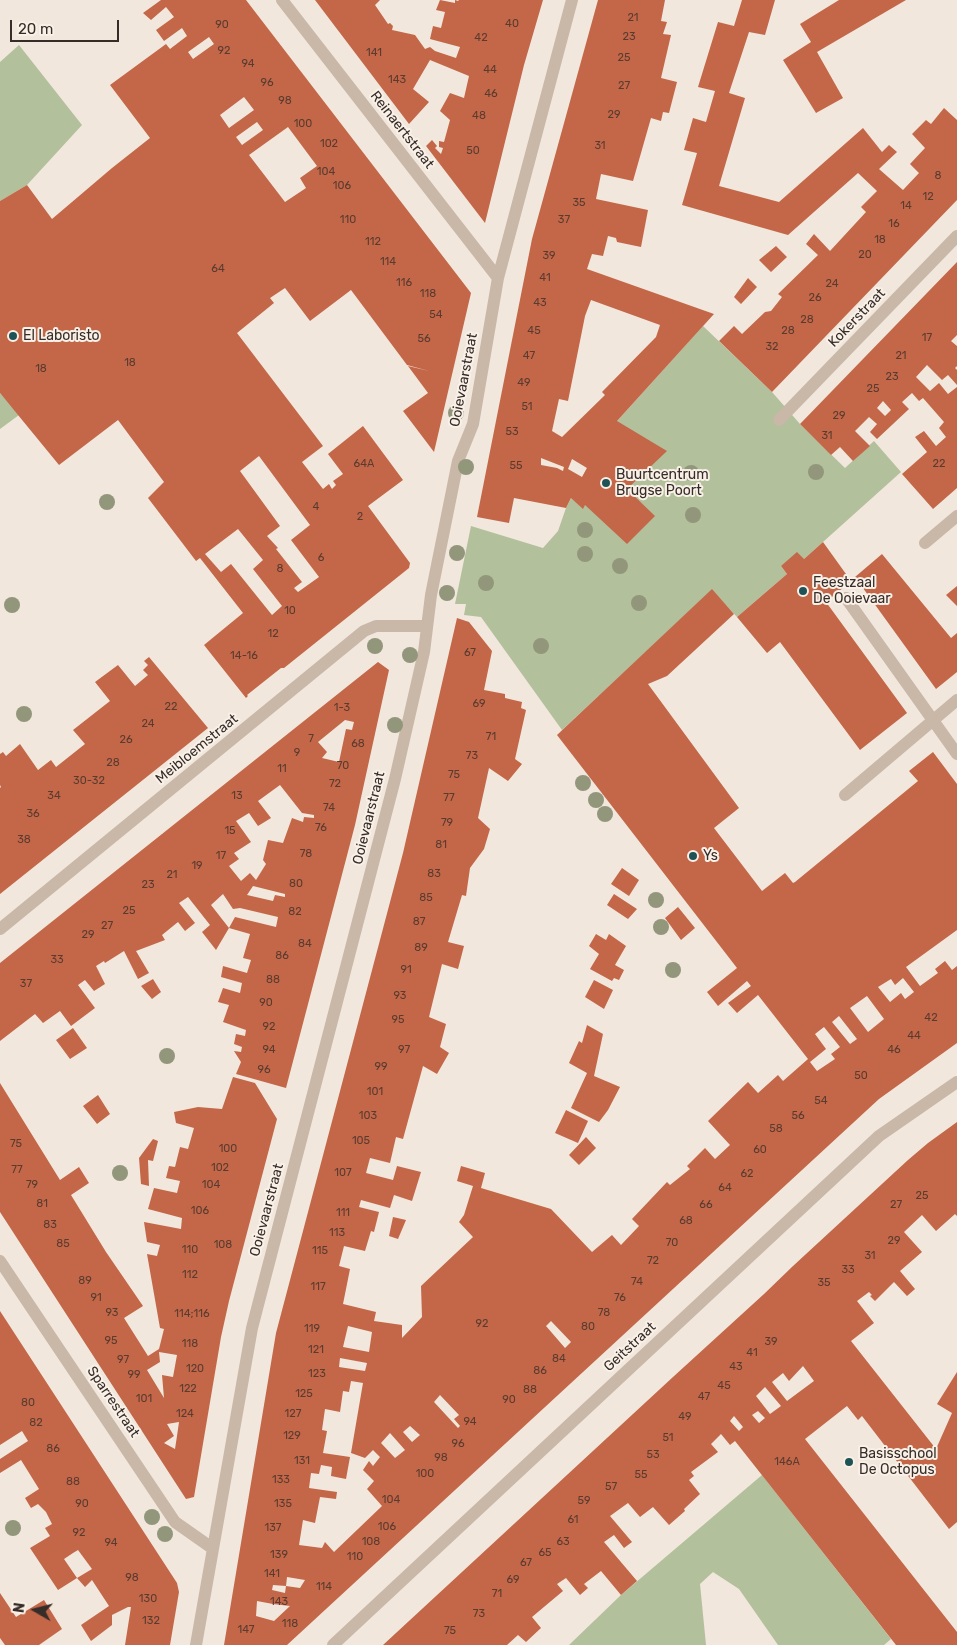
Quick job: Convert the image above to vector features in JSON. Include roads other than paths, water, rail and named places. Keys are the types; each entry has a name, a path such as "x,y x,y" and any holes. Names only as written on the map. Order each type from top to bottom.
{"street":[{"name":"Reinaertstraat","path":"282,0 498,278"},
{"name":"Ooievaarstraat","path":"196,1645 252,1328 395,779 424,652 430,595 458,461 474,424 498,278 572,0"},
{"name":"Kokerstraat","path":"779,420 957,236"},
{"path":"925,543 957,516"},
{"path":"846,598 957,754"},
{"name":"Meibloemstraat","path":"0,929 364,631 376,626 427,626"},
{"path":"846,795 957,700"},
{"name":"Geitstraat","path":"333,1645 879,1136 957,1082"},
{"name":"Sparrestraat","path":"0,1260 175,1522 212,1548"}],"place":[{"name":"El Laboristo","path":"13,336"},
{"name":"Buurtcentrum Brugse Poort","path":"606,483"},
{"name":"Feestzaal De Ooievaar","path":"803,591"},
{"name":"Ys","path":"693,856"},
{"name":"Basisschool De Octopus","path":"849,1462"}]}
